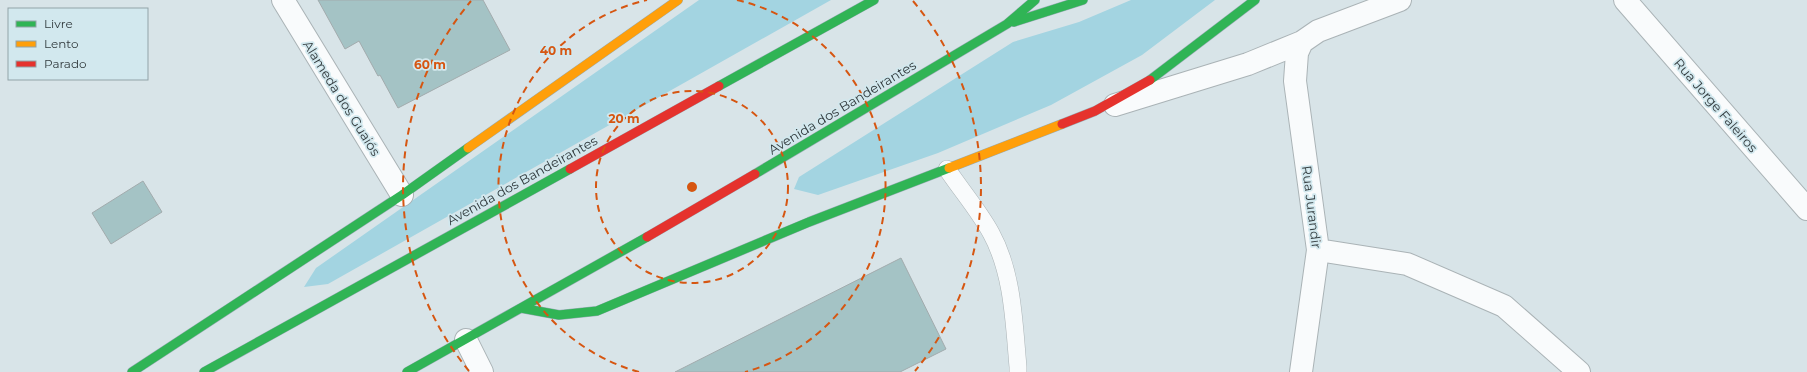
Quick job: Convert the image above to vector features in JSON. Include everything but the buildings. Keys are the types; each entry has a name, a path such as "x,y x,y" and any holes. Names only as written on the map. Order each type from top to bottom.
{"highway":[{"path":"132,372 402,195 678,0"},
{"name":"Avenida dos Bandeirantes","path":"204,372 874,0"},
{"name":"Avenida dos Bandeirantes","path":"406,372 466,340 810,142 1007,24 1035,0"},
{"path":"1007,24 1083,0"},
{"path":"521,308 544,314 570,316 597,311 809,222 1095,111 1152,79 1255,0"}],"street":[{"name":"Alameda dos Guaiós","path":"283,0 402,195"},
{"path":"1095,111 1248,64 1302,42 1318,30 1400,0"},
{"name":"Rua Jorge Faleiros","path":"1625,0 1807,209"},
{"name":"Rua Jurandir","path":"1301,372 1318,250 1295,81 1297,53 1302,42"},
{"path":"1318,250 1407,264 1504,306 1579,372"},
{"path":"466,340 482,372"}],"lane":[{"path":"947,169 991,233 999,253 1010,291 1014,370"}],"shaded area":[{"path":"699,0 831,0 328,284 304,287 316,268"},
{"path":"1131,0 1215,0 1142,55 1051,105 938,153 818,195 794,189 799,177 1013,42 1079,22"}],"traffic: fast":[{"path":"719,86 874,0"},
{"path":"755,174 1007,24 1035,0"},
{"path":"1014,22 1083,0"},
{"path":"1150,80 1255,0"},
{"path":"132,372 402,195 468,148"},
{"path":"521,308 559,315 597,311 809,222 949,168"},
{"path":"204,372 570,169"},
{"path":"407,372 647,237"}],"traffic: slow":[{"path":"468,148 678,0"},
{"path":"949,168 1062,124"}],"traffic: jam":[{"path":"1062,124 1095,111 1150,80"},
{"path":"570,169 719,86"},
{"path":"647,237 755,174"}]}
